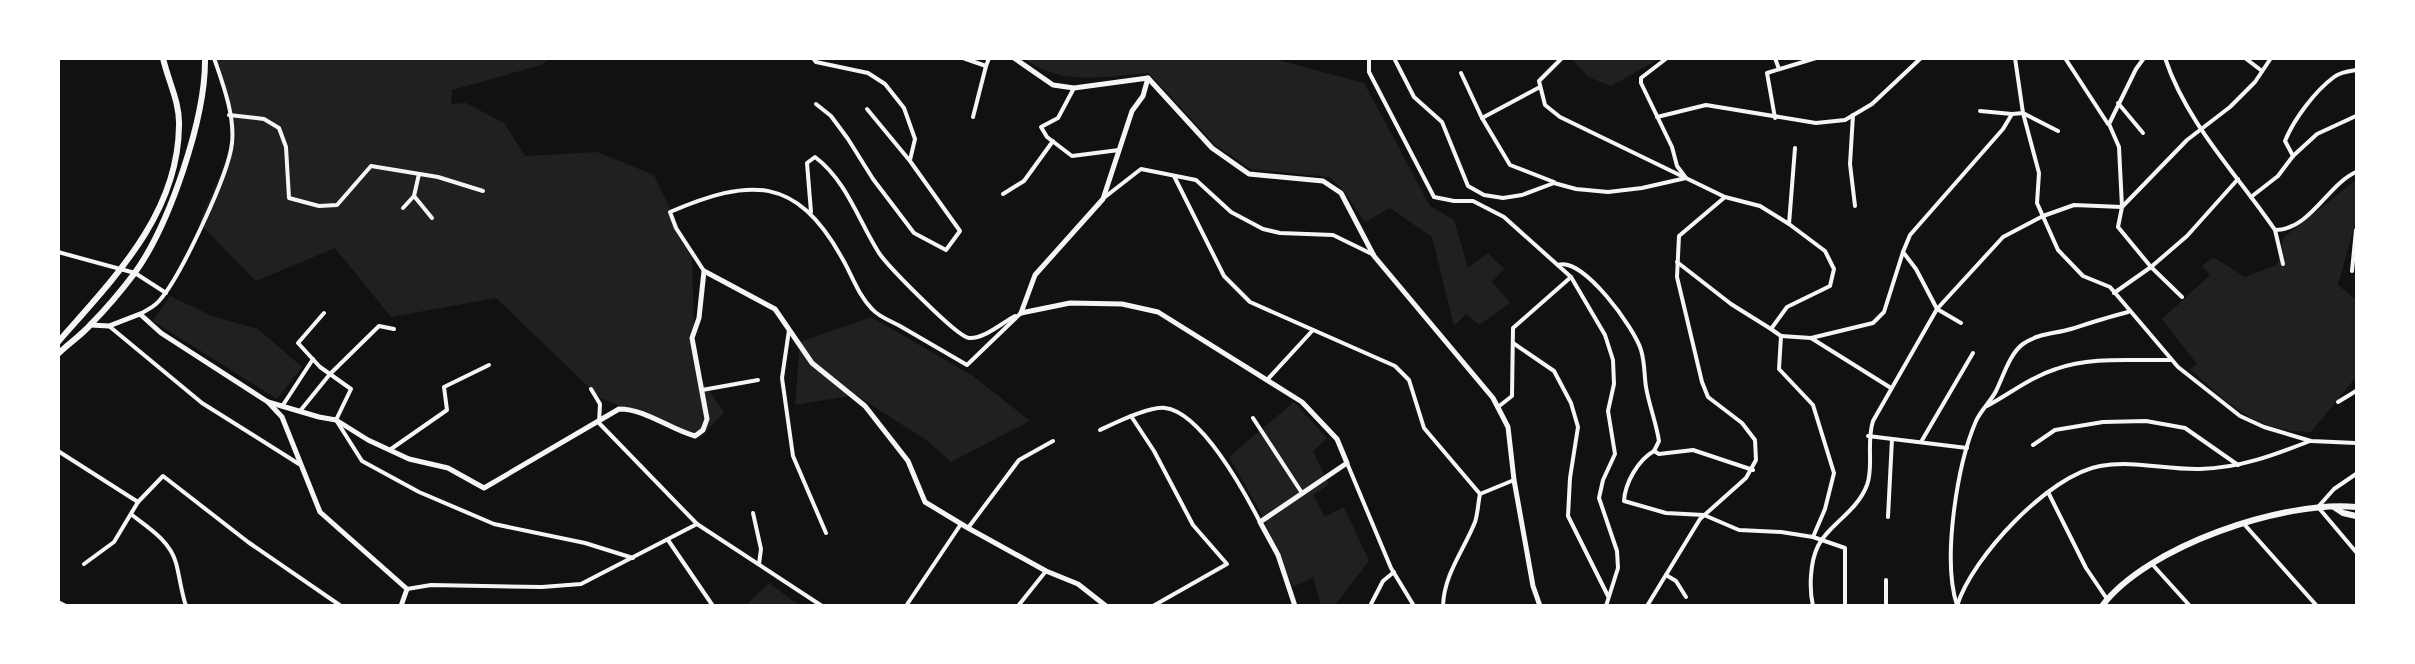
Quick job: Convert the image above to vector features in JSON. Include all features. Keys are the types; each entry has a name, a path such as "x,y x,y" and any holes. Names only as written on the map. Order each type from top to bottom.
{"main road":[{"path":"58,342 120,270 151,227 164,202 170,181 179,124 177,103 163,58"},
{"path":"58,354 91,325 135,273 160,226 180,179 194,127 205,58"},
{"path":"2102,606 2107,599 2151,563 2189,542 2244,524 2318,507 2356,507"},
{"path":"2333,507 2343,513 2356,516"}],"street":[{"path":"91,325 109,326 140,314 157,304 166,293 191,248 223,174 232,143 229,115 214,58"},
{"path":"813,58 816,62 868,73 885,84 904,108 915,139 910,161"},
{"path":"963,58 986,66"},
{"path":"973,117 989,58"},
{"path":"1014,58 1053,85 1074,88 1148,78"},
{"path":"1369,58 1369,72 1434,197 1454,201 1473,201 1504,217 1571,277 1605,335 1613,360 1614,384 1608,411 1615,454 1603,480 1599,498 1617,551 1618,568 1606,606"},
{"path":"1394,58 1414,97 1442,122 1468,186 1484,195 1503,198 1522,195 1554,183"},
{"path":"1562,58 1539,81 1545,105 1560,117 1725,197 1760,206 1825,251 1834,269 1830,285 1787,307 1771,329"},
{"path":"1667,58 1641,78 1672,147 1677,166 1686,178"},
{"path":"1775,58 1779,69"},
{"path":"1775,118 1767,73 1816,58"},
{"path":"1657,117 1706,105 1816,123 1845,120 1872,104 1922,58"},
{"path":"2016,58 2023,113 2038,173 2037,203 2058,250 2083,276 2110,287 2128,312 2171,360 2240,416 2264,427 2311,441 2356,442"},
{"path":"2065,58 2109,124 2119,147 2122,207 2118,227 2151,267 2182,297"},
{"path":"2109,124 2118,103 2144,58"},
{"path":"2165,58 2180,94 2200,128 2275,230 2283,264"},
{"path":"2245,58 2262,70"},
{"path":"1814,606 1812,569 1818,545 1858,503 1868,483 1868,436 1891,388 1937,309 2003,237 2043,216 2074,205 2122,207 2200,128 2230,107 2255,82 2271,58"},
{"path":"2293,156 2286,141 2294,124 2322,88 2336,75 2356,70"},
{"path":"1461,73 1482,118 1510,165 1554,183 1576,189 1608,192 1686,178"},
{"path":"1102,199 1148,78"},
{"path":"1148,78 1212,148 1249,174 1323,181 1341,193 1374,256 1498,407 1508,427 1514,480 1533,586 1540,606"},
{"path":"1482,118 1540,87"},
{"path":"1074,88 1058,118 1041,127 1053,141 1072,156 1119,150"},
{"path":"2118,103 2143,133"},
{"path":"816,104 831,116 873,179 914,233 946,250 960,231 910,161 867,109"},
{"path":"1980,111 2023,113 2058,131"},
{"path":"1677,262 1731,304 1781,336 1811,338 1873,323 1884,312 1910,235 2003,129 2012,114"},
{"path":"229,115 264,119 279,128 286,147 289,198 319,206 337,205 371,166 420,174 483,190"},
{"path":"1853,115 1851,164 1855,206"},
{"path":"2251,197 2278,176 2293,156 2317,134 2356,117"},
{"path":"1003,194 1024,181 1053,141"},
{"path":"1789,224 1795,148"},
{"path":"811,213 806,170 807,163 815,157 823,163 856,208 866,232 881,256 952,329 967,338 978,337 1021,313 1070,303 1122,304 1158,312 1302,402 1337,439 1394,572 1414,606"},
{"path":"1106,606 1078,584 1046,571 925,502 908,461 865,406 812,363 775,309 704,271 676,228 670,212 702,198 745,188 761,188 780,193 811,213 842,257 861,295 874,311 967,365 1021,313 1035,275 1102,199 1141,170 1196,180 1231,212 1263,229 1280,233 1333,235 1374,256"},
{"path":"2275,230 2284,230 2315,209 2338,184 2356,172"},
{"path":"403,208 414,196 420,174"},
{"path":"1173,176 1224,276 1250,302 1395,366 1409,380 1424,428 1480,494 1476,520 1455,560 1443,596 1443,606"},
{"path":"2114,293 2151,267 2187,236 2238,179"},
{"path":"1480,204 1484,195"},
{"path":"414,196 432,218"},
{"path":"1647,606 1704,515 1752,470 1757,450 1755,440 1742,423 1708,397 1702,382 1677,277 1679,236 1725,197"},
{"path":"2352,271 2356,230"},
{"path":"58,252 135,273 166,293"},
{"path":"1903,252 1916,269 1937,309 1961,323"},
{"path":"1558,265 1569,265 1589,278 1623,318 1641,348 1645,385 1659,441 1654,451 1646,455 1639,464 1625,490 1624,501 1666,513 1704,515 1739,530 1781,532 1813,537 1845,548 1845,606"},
{"path":"268,402 336,420 368,440 410,459 448,468 484,488 599,423 619,409 632,409 681,432 695,436 703,430 707,419 692,338 699,318 704,271"},
{"path":"1498,407 1512,396 1513,328 1571,277"},
{"path":"1957,606 1951,588 1952,535 1957,490 1967,448 1977,420 2021,345 2040,334 2070,329 2128,312"},
{"path":"324,313 298,343 313,360 351,389 336,420"},
{"path":"140,314 161,333 268,402 282,417 320,512 407,589"},
{"path":"109,326 202,403 299,464"},
{"path":"300,411 330,374 380,326 394,329"},
{"path":"789,329 782,378 793,456 826,533"},
{"path":"1267,380 1313,330"},
{"path":"1781,336 1779,369 1813,405 1834,473 1825,509 1813,537"},
{"path":"1811,338 1891,388"},
{"path":"1513,343 1554,370 1571,403 1578,427 1570,478 1568,516 1608,596"},
{"path":"1921,442 1973,352"},
{"path":"283,405 313,360"},
{"path":"1986,406 2033,378 2059,368 2105,361 2171,360"},
{"path":"391,449 447,410 444,387 489,365"},
{"path":"702,390 758,380"},
{"path":"591,389 600,404 599,423 698,524 822,606"},
{"path":"2338,402 2356,391"},
{"path":"1100,430 1131,416 1164,407 1190,417 1241,486 1278,555 1295,606"},
{"path":"1131,416 1154,451 1193,525 1227,564 1153,606"},
{"path":"1253,418 1302,493"},
{"path":"336,420 362,461 420,492 494,524 533,534 585,543 633,558"},
{"path":"2033,445 2055,430 2103,422 2146,421 2185,428 2238,466"},
{"path":"1868,436 1967,448"},
{"path":"1888,517 1892,439"},
{"path":"968,528 1019,460 1053,441"},
{"path":"1957,606 1963,586 1980,561 2030,507 2074,474 2119,463 2199,469 2238,466 2251,464 2311,441"},
{"path":"1654,451 1659,454 1693,450 1752,470"},
{"path":"58,451 138,502"},
{"path":"1260,522 1347,463"},
{"path":"2356,474 2334,489 2318,507 2356,552"},
{"path":"84,564 114,542 138,502 163,476 248,542 341,606"},
{"path":"1480,494 1514,480"},
{"path":"2049,494 2086,568 2107,599"},
{"path":"753,513 761,549 759,564"},
{"path":"132,515 165,542 176,563 179,588 186,606"},
{"path":"407,589 431,585 542,587 581,584 698,524"},
{"path":"906,606 961,524"},
{"path":"2244,524 2317,606"},
{"path":"668,540 713,606"},
{"path":"2151,563 2190,606"},
{"path":"1018,606 1046,571"},
{"path":"1370,606 1383,581 1394,572"},
{"path":"1666,575 1676,581 1686,597"},
{"path":"1886,580 1886,606"},
{"path":"400,606 407,589"},
{"path":"58,602 66,606"}],"shaded area":[{"path":"1571,58 1659,59 1611,86 1588,77"},
{"path":"215,59 549,59 541,65 452,90 451,104 466,103 504,123 525,156 597,152 654,175 692,255 695,370 724,412 700,438 600,398 496,298 391,317 335,248 256,281 199,223 236,139"},
{"path":"1025,59 1274,59 1364,83 1430,206 1454,220 1468,268 1488,253 1504,269 1492,282 1510,303 1479,325 1466,314 1454,326 1432,237 1390,208 1365,222 1343,190 1329,177 1251,169 1215,145 1149,73 1069,77 1039,68"},
{"path":"2356,180 2356,220 2338,285 2356,300 2356,377 2311,432 2273,427 2244,414 2190,369 2197,364 2162,319 2210,275 2202,266 2213,257 2245,277 2277,265 2284,237"},
{"path":"170,296 212,316 258,329 302,367 277,399 153,321"},
{"path":"871,317 973,376 1030,421 951,462 926,440 856,395 795,405 800,342"},
{"path":"1294,402 1327,438 1313,451 1329,484 1313,495 1325,517 1344,507 1369,561 1335,605 1321,605 1313,577 1293,587 1260,511 1229,457"},
{"path":"769,583 799,605 746,605"}]}
